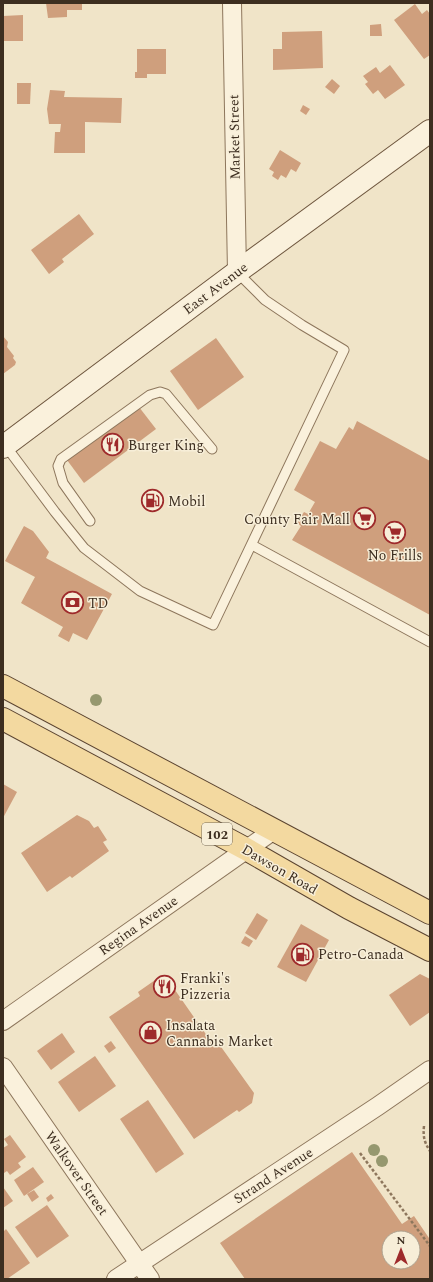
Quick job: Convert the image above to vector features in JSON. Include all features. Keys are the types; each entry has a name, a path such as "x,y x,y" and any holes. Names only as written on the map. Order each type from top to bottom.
{"main road":[{"name":"102","path":"3,686 430,913"},
{"name":"Dawson Road","path":"3,719 246,849 349,908 430,950"}],"street":[{"name":"Market Street","path":"232,3 237,272"},
{"name":"East Avenue","path":"4,446 237,272 430,131"},
{"name":"Regina Avenue","path":"3,1020 274,830"},
{"name":"Walkover Street","path":"3,1067 150,1279"},
{"name":"Strand Avenue","path":"116,1279 139,1262 378,1106 430,1070"}],"lane":[{"path":"4,446 84,548 140,591 213,625 344,350 302,325 265,300 237,272"},
{"path":"90,521 63,483 58,466 61,459 150,395 160,392 166,394 212,449"},
{"path":"252,545 430,642"}],"path":[{"path":"424,1126 424,1139 430,1150"},
{"path":"360,1153 430,1246"}],"building":[{"path":"46,3 82,3 82,10 67,10 67,17 48,18"},
{"path":"415,4 422,14 427,10 430,14 430,55 424,59 394,20"},
{"path":"23,15 23,41 3,41 3,16"},
{"path":"381,24 382,36 370,36 370,25"},
{"path":"322,31 323,68 273,70 273,49 282,49 282,32"},
{"path":"137,49 166,49 166,74 147,74 147,78 135,78 135,72 137,72"},
{"path":"390,65 405,85 385,99 378,90 373,94 365,84 368,82 363,76 376,67 380,73"},
{"path":"332,79 340,86 334,94 325,87"},
{"path":"17,83 31,83 30,104 17,104"},
{"path":"50,90 65,91 64,97 122,98 121,123 85,122 85,153 54,153 55,132 60,132 61,124 49,124 47,109"},
{"path":"303,105 310,109 306,115 300,111"},
{"path":"280,150 301,163 296,172 291,169 286,178 281,175 278,180 272,176 274,172 269,169"},
{"path":"79,214 94,234 62,259 64,262 49,274 31,250"},
{"path":"3,336 8,342 7,347 14,356 13,358 16,362 15,365 3,374"},
{"path":"216,338 244,377 198,410 170,371"},
{"name":"Burger King","path":"139,407 156,429 84,483 67,460"},
{"name":"County Fair Mall","path":"357,421 430,461 430,615 292,540 301,526 297,523 304,512 308,514 315,502 294,490 320,441 336,449 349,427 353,430"},
{"path":"24,526 33,531 49,552 46,558 112,594 87,640 73,633 69,642 58,636 63,627 21,603 35,577 5,561"},
{"path":"3,784 17,792 3,818"},
{"path":"77,815 89,821 94,828 98,826 107,840 103,842 109,851 72,878 70,876 47,892 21,853"},
{"path":"257,913 268,920 256,940 245,933"},
{"name":"Petro-Canada","path":"301,924 329,940 306,982 277,967"},
{"path":"245,936 253,941 249,947 241,943"},
{"path":"420,974 430,979 430,1012 410,1026 389,995"},
{"path":"158,978 168,980 212,1043 219,1044 254,1093 252,1103 239,1112 237,1110 194,1139 109,1017 140,996 138,992"},
{"path":"62,1033 75,1052 51,1070 37,1051"},
{"path":"111,1041 116,1048 109,1053 104,1046"},
{"path":"95,1056 116,1086 79,1112 58,1082"},
{"path":"148,1100 184,1154 156,1173 120,1119"},
{"path":"10,1135 26,1157 18,1163 21,1167 10,1175 7,1171 4,1173 3,1172 3,1148 8,1145 4,1139"},
{"path":"352,1152 402,1224 414,1216 429,1238 430,1237 430,1279 245,1279 220,1243"},
{"path":"33,1167 44,1182 24,1196 14,1180"},
{"path":"3,1187 13,1201 3,1208"},
{"path":"34,1190 39,1197 32,1202 27,1194"},
{"path":"51,1194 54,1198 48,1202 46,1198"},
{"path":"47,1205 69,1236 37,1258 15,1227"},
{"path":"6,1229 30,1263 7,1279 3,1279 3,1232"}],"place":[{"name":"Burger King","path":"112,445"},
{"name":"Mobil","path":"153,501"},
{"name":"County Fair Mall","path":"365,519"},
{"name":"No Frills","path":"395,533"},
{"name":"TD","path":"72,603"},
{"name":"Petro-Canada","path":"303,954"},
{"name":"Franki's Pizzeria","path":"164,986"},
{"name":"Insalata Cannabis Market","path":"151,1033"}]}
